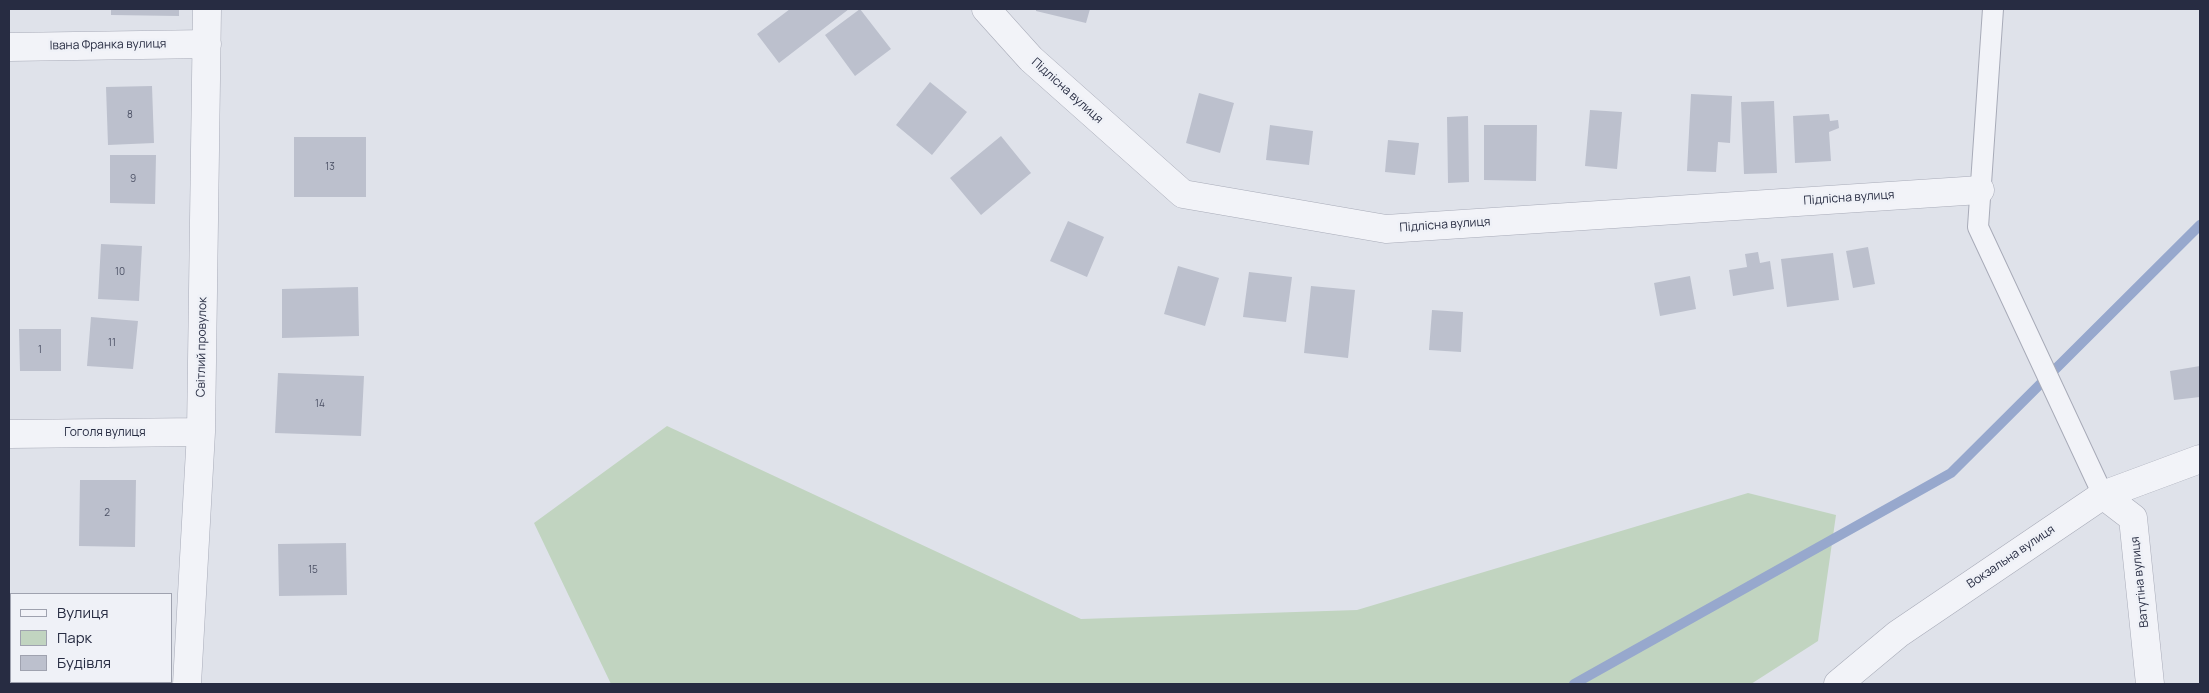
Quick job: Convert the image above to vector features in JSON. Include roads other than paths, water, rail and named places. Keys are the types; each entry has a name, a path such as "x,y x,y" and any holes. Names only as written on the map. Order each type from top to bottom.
{"street":[{"name":"Світлий провулок","path":"187,684 200,432 207,9"},
{"name":"Підлісна вулиця","path":"986,9 1031,59 1182,194 1386,229 1980,190"},
{"name":"Івана Франка вулиця","path":"9,47 206,44"},
{"name":"Гоголя вулиця","path":"9,434 200,432"},
{"name":"Вокзальна вулиця","path":"1838,684 1898,634 2103,495 2200,459"},
{"name":"Ватутіна вулиця","path":"2103,495 2133,518 2150,684"}],"lane":[{"path":"1993,9 1978,227 2103,495"}],"waterway":[{"path":"1574,684 1951,473 2200,225"}]}
